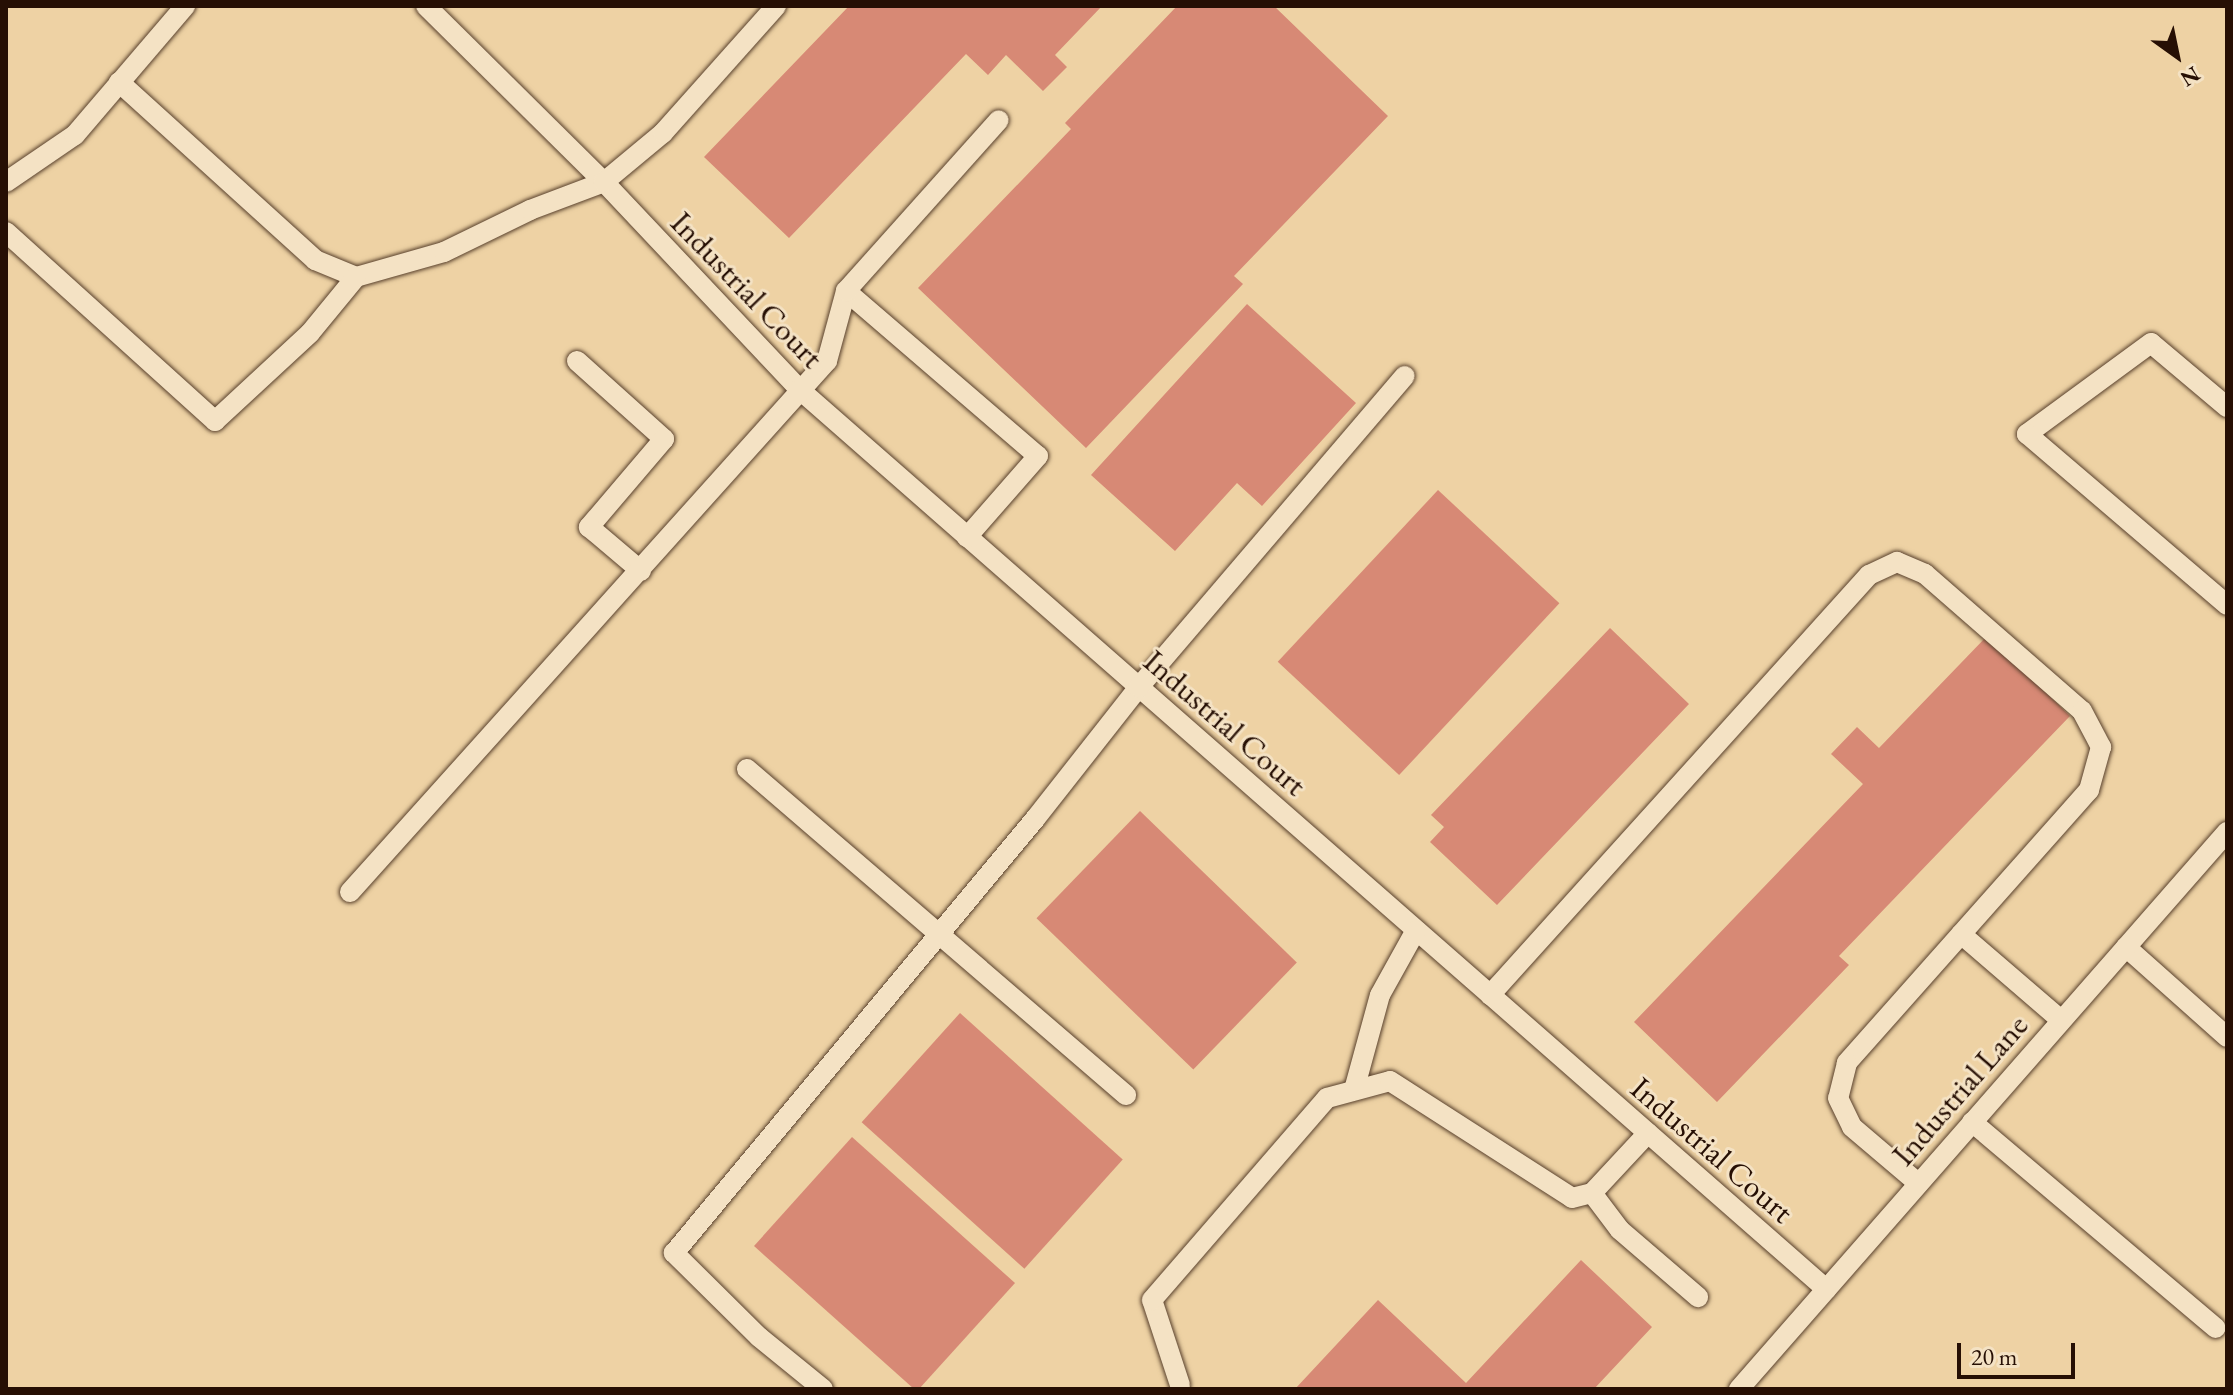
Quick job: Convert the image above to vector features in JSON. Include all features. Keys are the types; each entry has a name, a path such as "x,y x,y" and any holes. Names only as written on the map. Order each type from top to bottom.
{"lane":[{"path":"6,182 75,135 185,6"},
{"name":"Industrial Court","path":"426,6 604,182 799,389 1826,1289"},
{"path":"6,232 215,421 310,333 356,277 444,252 530,210 604,182 663,133 776,6"},
{"path":"119,82 315,260 356,277"},
{"path":"350,892 827,361 846,291 999,120"},
{"path":"846,291 1038,456 967,537"},
{"path":"2227,407 2151,343 2027,434 2227,605"},
{"path":"577,361 664,439 589,527 641,571"},
{"path":"823,1389 759,1337 674,1253 939,935 1139,687 1405,376"},
{"path":"1490,995 1869,575 1897,562 1925,574 2082,711 2101,747 2089,790 1847,1063 1838,1098 1852,1127 1918,1183"},
{"path":"747,769 1126,1095"},
{"name":"Industrial Lane","path":"1739,1389 2227,832"},
{"path":"1354,1090 1380,995 1416,930"},
{"path":"1961,934 2061,1020"},
{"path":"2126,947 2227,1037"},
{"path":"1180,1385 1152,1300 1327,1098 1390,1081 1572,1198 1592,1193 1648,1133"},
{"path":"1972,1122 2216,1328"},
{"path":"1592,1193 1620,1230 1698,1297"}],"building":[{"path":"849,6 1102,6 1055,55 1067,67 1043,91 1006,55 988,75 966,54 789,238 704,157"},
{"path":"1177,6 1274,6 1388,116 1234,276 1243,284 1086,448 918,288 1071,129 1065,123"},
{"path":"1247,304 1356,403 1262,506 1237,483 1175,551 1091,475"},
{"path":"1438,490 1559,603 1399,775 1278,662"},
{"path":"1610,628 1689,704 1497,905 1430,842 1444,827 1431,815"},
{"path":"1987,636 2070,716 1839,956 1849,965 1717,1102 1634,1022 1863,784 1831,754 1857,727 1879,748"},
{"path":"1140,811 1297,962 1193,1070 1036,918"},
{"path":"960,1013 1123,1160 1024,1269 862,1122"},
{"path":"852,1137 1015,1283 919,1389 914,1389 754,1246"},
{"path":"1581,1260 1652,1327 1594,1389 1295,1389 1378,1300 1466,1383"}]}
